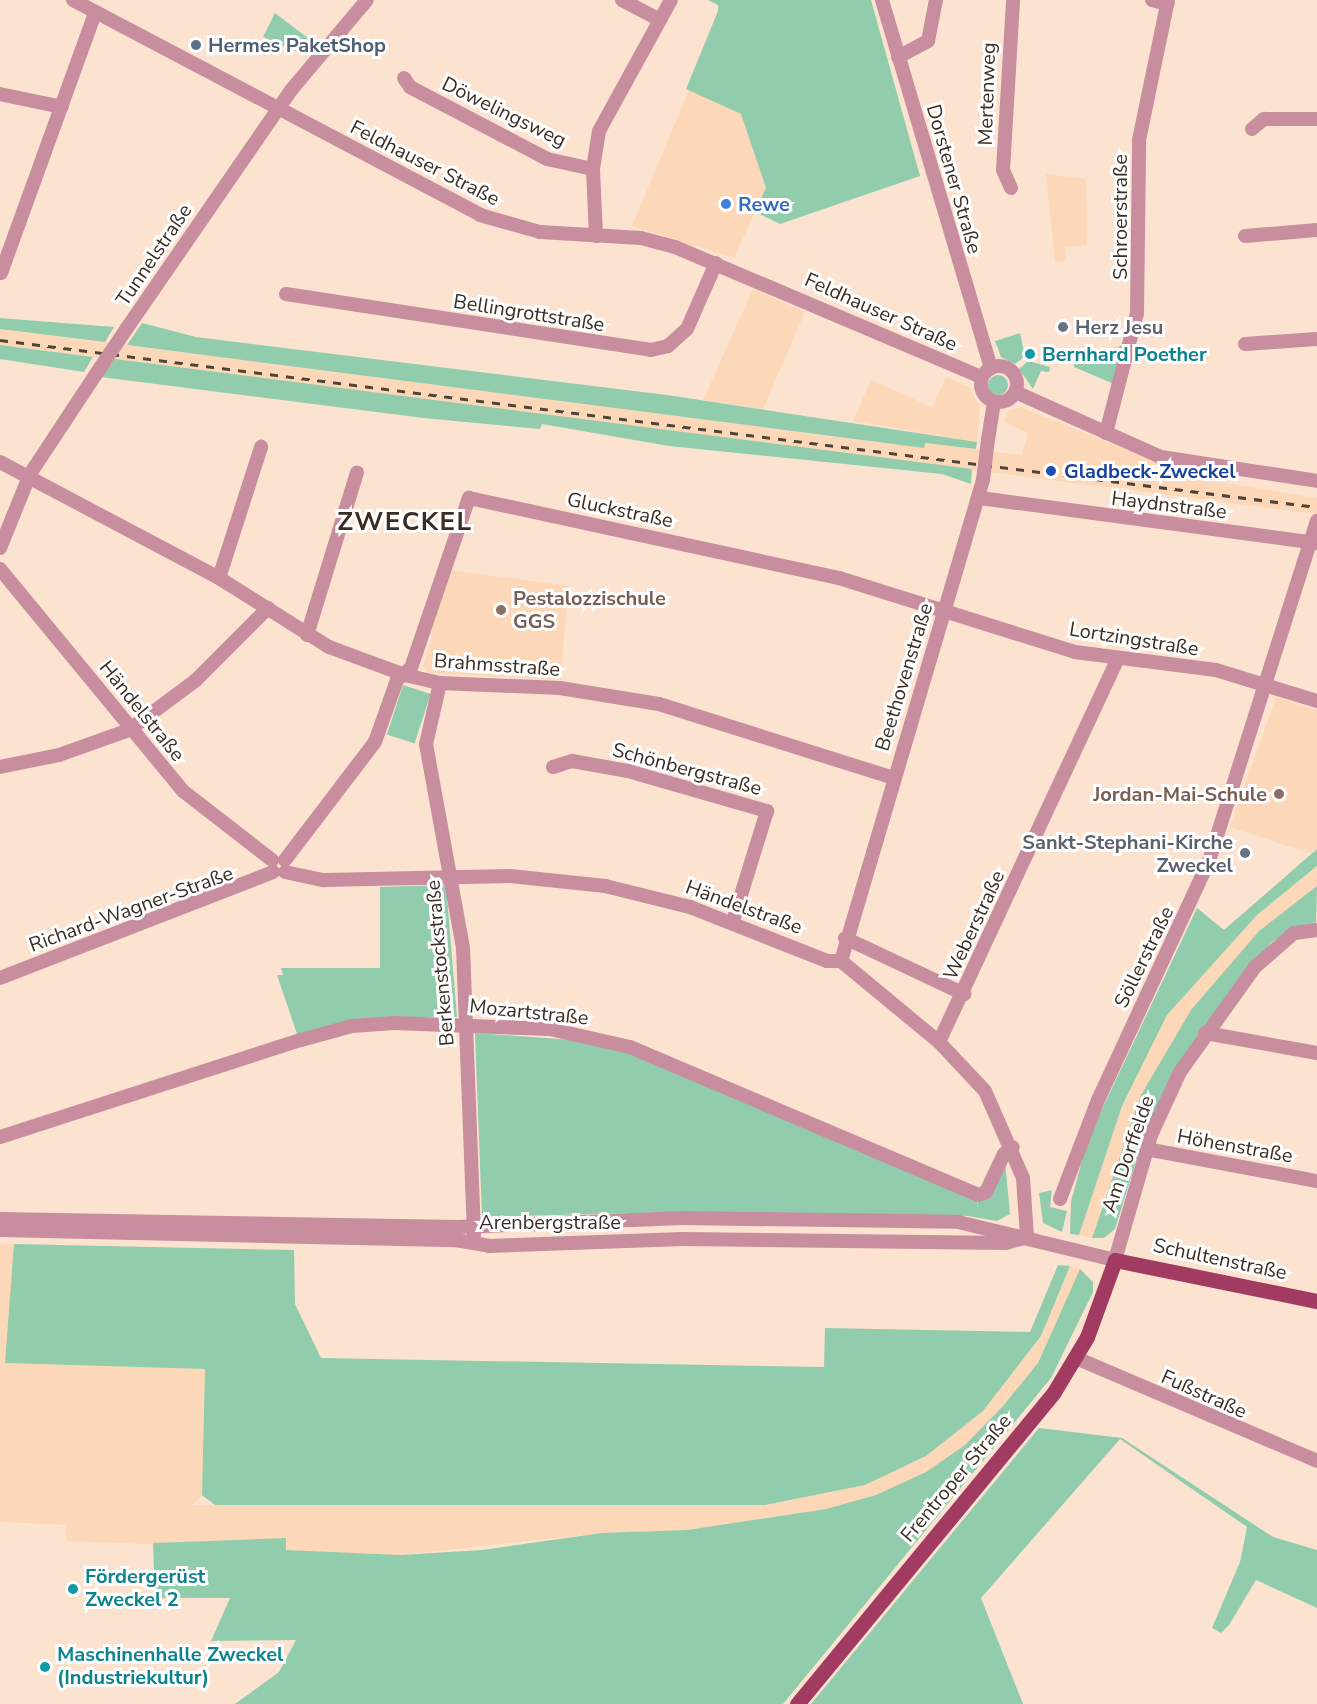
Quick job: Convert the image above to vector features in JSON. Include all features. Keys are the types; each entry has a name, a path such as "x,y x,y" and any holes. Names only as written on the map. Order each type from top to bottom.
{"main road":[{"name":"Schultenstraße","path":"1114,1260 1317,1301"},
{"name":"Frentroper Straße","path":"797,1704 1082,1361 1103,1302 1114,1260"}],"street":[{"name":"Feldhauser Straße","path":"73,0 95,14 480,215 524,229 640,238 716,262 986,373"},
{"name":"Tunnelstraße","path":"0,548 30,474 96,374 278,109 368,0"},
{"path":"622,0 660,20"},
{"path":"596,236 593,169 599,131 671,0"},
{"name":"Dorstener Straße","path":"882,0 986,373"},
{"path":"898,57 928,41 936,0"},
{"name":"Mertenweg","path":"1011,188 1004,170 1013,0"},
{"path":"1152,0 1167,2"},
{"name":"Schroerstraße","path":"1106,433 1137,313 1139,140 1167,2"},
{"path":"1,273 95,14"},
{"name":"Döwelingsweg","path":"404,78 410,87 547,159 593,169"},
{"path":"0,94 62,107"},
{"path":"1252,129 1264,119 1317,119"},
{"path":"1245,236 1317,230"},
{"name":"Bellingrottstraße","path":"286,294 651,350 668,346 687,329 716,262"},
{"path":"1245,344 1317,339"},
{"path":"1011,371 1015,392 1005,401 994,402 982,391 986,373 1011,371"},
{"path":"1015,392 1106,433 1181,462 1317,481"},
{"name":"Beethovenstraße","path":"841,961 845,938 893,778 980,498 994,402"},
{"path":"219,578 261,447"},
{"name":"Brahmsstraße","path":"0,462 30,474 219,578 307,634 405,675 440,683 560,688 659,704 893,778"},
{"path":"307,634 357,472"},
{"name":"Gluckstraße","path":"405,675 470,498 839,578 945,612"},
{"name":"Haydnstraße","path":"980,498 1314,543"},
{"name":"Söllerstraße","path":"1060,1199 1098,1100 1209,861 1314,543 1315,518"},
{"name":"Händelstraße","path":"0,569 129,729 183,791 279,866 324,880 454,876 605,886 734,921 827,961 841,961 939,1042 985,1091 1013,1147 1023,1178 1027,1237"},
{"path":"0,766 59,755 129,729 196,680 268,608"},
{"name":"Lortzingstraße","path":"945,612 1117,660 1216,670 1317,701"},
{"name":"Weberstraße","path":"939,1042 964,994 1117,660"},
{"name":"Richard-Wagner-Straße","path":"0,978 257,883 279,866 375,742 397,680 405,675"},
{"name":"Berkenstockstraße","path":"440,683 426,744 454,876 466,1024 474,1243"},
{"name":"Schönbergstraße","path":"553,766 572,761 628,771 767,810 734,921"},
{"name":"Am Dorffelde","path":"1114,1260 1146,1149 1180,1072 1205,1034 1277,945 1294,933 1317,930"},
{"path":"845,938 964,994"},
{"name":"Mozartstraße","path":"0,1137 352,1026 466,1024 550,1029 630,1047 978,1195 986,1192 1004,1154 1013,1147"},
{"path":"1205,1034 1317,1053"},
{"name":"Höhenstraße","path":"1146,1149 1317,1181"},
{"name":"Arenbergstraße","path":"0,1219 474,1226 765,1218 958,1222 1114,1260"},
{"name":"Arenbergstraße","path":"0,1230 474,1243 1006,1243 1027,1237"},
{"name":"Fußstraße","path":"1082,1361 1317,1461"}],"shaded area":[{"path":"689,90 741,114 766,188 734,258 632,226"},
{"path":"1046,174 1086,179 1087,245 1065,247 1066,260 1055,262"},
{"path":"753,289 805,312 763,409 703,400"},
{"path":"0,329 923,448 924,443 1022,455 1028,433 1004,422 1008,411 1020,407 1172,468 1171,474 1317,498 1317,514 0,345"},
{"path":"946,377 969,387 980,407 977,442 853,421 871,380 932,407"},
{"name":"Pestalozzischule GGS","path":"450,570 568,586 561,680 428,673 423,666 433,636 429,634"},
{"name":"Jordan-Mai-Schule","path":"1276,697 1317,710 1317,849 1309,853 1230,827"},
{"path":"1317,867 1317,886 1259,931 1105,1195 1092,1238 1079,1235 1122,1106 1167,1015 1257,915"},
{"path":"0,1244 14,1244 6,1363 206,1369 202,1495 193,1505 765,1505 865,1485 926,1456 983,1411 1041,1336 1070,1266 1080,1269 1038,1363 1002,1407 965,1445 926,1472 876,1495 826,1509 687,1530 602,1533 400,1555 286,1550 286,1538 173,1545 67,1541 65,1525 0,1522"}],"green space":[{"path":"708,0 871,0 920,176 780,224 755,212 766,188 741,114 686,89 718,11 718,5"},
{"path":"275,13 308,38 300,53 263,37"},
{"path":"0,318 114,327 105,342 0,329"},
{"path":"142,323 196,337 667,395 977,442 976,449 925,443 924,448 127,345"},
{"path":"1020,333 1025,356 1015,364 1001,357 995,341"},
{"path":"0,345 93,357 84,372 0,359"},
{"path":"1125,345 1114,384 1074,367 1074,357"},
{"path":"115,359 972,469 971,484 942,474 669,446 542,424 540,429 424,418 101,377"},
{"path":"1028,361 1050,367 1049,372 1041,371 1033,389 1019,369"},
{"path":"998,375 1005,378 1008,385 1005,392 998,395 991,392 988,385 991,378"},
{"path":"403,685 431,694 415,743 387,734"},
{"path":"1317,849 1317,866 1257,915 1167,1015 1122,1106 1079,1235 1070,1234 1071,1201 1088,1139 1197,908 1224,930"},
{"path":"446,885 457,1017 365,1018 297,1034 277,975 283,975 281,968 380,968 380,887"},
{"path":"1317,886 1316,924 1290,929 1271,943 1197,1037 1140,1149 1115,1229 1104,1238 1092,1238 1141,1095 1191,1010 1259,931"},
{"path":"475,1033 587,1041 630,1054 977,1199 977,1208 978,1200 988,1198 1005,1161 1010,1214 997,1221 968,1216 676,1212 482,1217"},
{"path":"1052,1190 1050,1207 1067,1211 1062,1232 1043,1223 1039,1193"},
{"path":"14,1244 294,1250 295,1304 321,1358 824,1367 825,1328 1030,1332 1058,1265 1070,1266 1041,1336 983,1411 926,1456 865,1485 765,1505 215,1505 202,1495 205,1369 5,1363"},
{"path":"1080,1269 1093,1282 1093,1292 1051,1378 783,1704 235,1704 279,1672 296,1640 211,1641 230,1598 155,1598 153,1543 286,1538 286,1550 400,1555 482,1550 602,1533 687,1530 826,1509 876,1495 926,1472 965,1445 1002,1407 1038,1363"},
{"path":"1039,1428 1122,1438 1273,1537 1317,1550 1317,1608 1256,1580 1229,1625 1221,1633 1212,1628 1240,1562 1247,1527 1120,1439 981,1598 1023,1704 811,1704"}],"railway":[{"path":"0,340 1317,507"}],"place":[{"name":"Hermes PaketShop","path":"196,45"},
{"name":"Rewe","path":"726,204"},
{"name":"Herz Jesu","path":"1063,327"},
{"name":"Bernhard Poether","path":"1030,354"},
{"name":"Gladbeck-Zweckel","path":"1051,471"},
{"name":"Pestalozzischule GGS","path":"501,610"},
{"name":"Jordan-Mai-Schule","path":"1279,794"},
{"name":"Sankt-Stephani-Kirche Zweckel","path":"1245,853"},
{"name":"Fördergerüst Zweckel 2","path":"73,1589"},
{"name":"Maschinenhalle Zweckel (Industriekultur)","path":"45,1667"}],"district":[{"name":"ZWECKEL","path":"405,522"}]}
